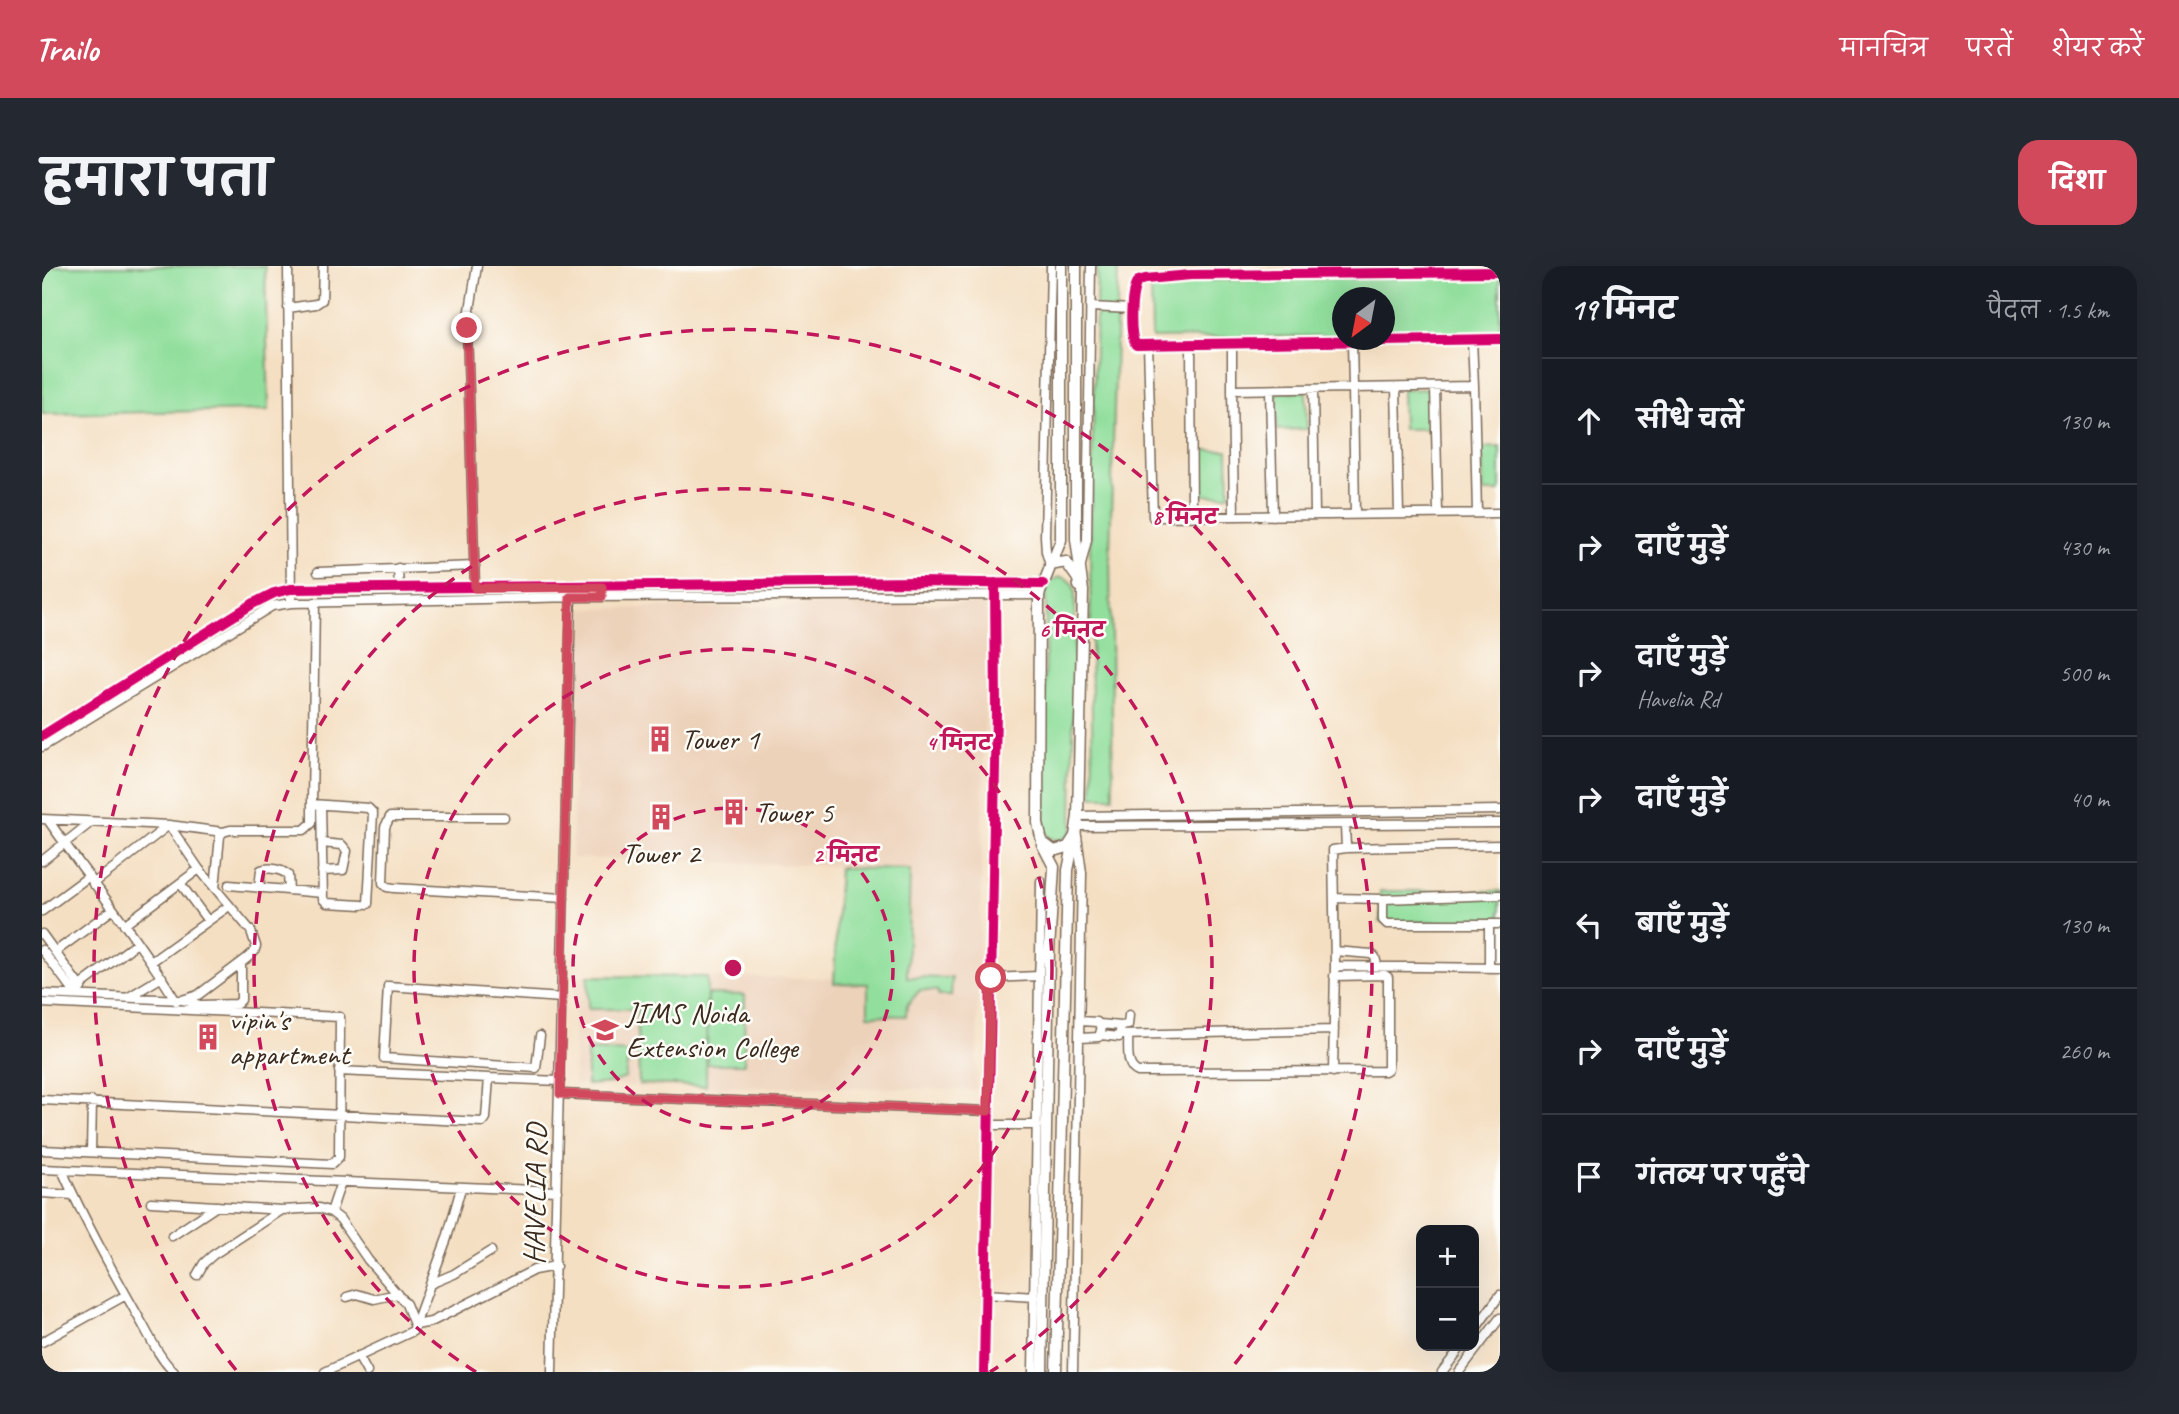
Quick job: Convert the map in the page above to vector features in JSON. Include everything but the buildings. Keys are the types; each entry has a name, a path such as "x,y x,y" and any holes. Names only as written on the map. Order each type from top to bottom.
{"main road":[{"path":"1042,1372 1044,957 1054,867 1042,842 1038,822 1039,595 1061,540 1060,266"},
{"path":"1056,1372 1068,870 1076,827 1083,604 1081,565 1076,539 1076,266"},
{"path":"1050,565 1066,562 1071,567 1078,579 1083,604"},
{"path":"1042,842 1054,851 1068,847 1076,827"}],"street":[{"path":"288,266 291,603"},
{"path":"288,308 316,304 322,300 323,266"},
{"path":"475,588 467,328 477,266"},
{"path":"1050,565 1045,536 1051,266"},
{"path":"1081,565 1087,540 1091,266"},
{"path":"1332,341 1136,345 1133,342 1132,290 1138,281 1190,271 1470,269 1500,272"},
{"path":"1090,307 1132,309"},
{"path":"1472,339 1477,513"},
{"path":"1395,340 1500,339"},
{"path":"1232,343 1234,516"},
{"path":"1148,344 1153,517 1500,513"},
{"path":"1191,344 1192,517"},
{"path":"1352,350 1356,514"},
{"path":"1232,390 1474,386"},
{"path":"1435,387 1438,513"},
{"path":"1396,388 1398,514"},
{"path":"1313,389 1315,515"},
{"path":"1270,390 1273,516"},
{"path":"318,572 475,566"},
{"path":"398,568 399,589"},
{"path":"984,1372 996,710 995,583"},
{"path":"42,747 272,606 315,602 570,597 602,592 1043,584"},
{"path":"42,736 254,603 274,593 291,589 475,588 602,592 1039,595"},
{"name":"HAVELIA RD","path":"552,1372 570,597"},
{"path":"315,602 316,805 322,843 323,893 327,902 365,905 373,813 368,808 316,805"},
{"path":"45,819 169,825 223,831 304,830 312,823 316,805"},
{"path":"1076,827 1500,810"},
{"path":"504,817 390,817 385,827 383,883 394,888 564,898"},
{"path":"45,819 179,1001"},
{"path":"42,861 90,823"},
{"path":"1076,827 1500,823"},
{"path":"169,825 199,869 256,939 254,952 241,963 198,995 179,1001"},
{"path":"42,911 169,825"},
{"path":"1345,825 1346,848"},
{"path":"1073,1372 1082,873 1076,827"},
{"path":"215,888 220,836 223,831"},
{"path":"322,843 342,845 347,851 343,870 322,871"},
{"path":"1333,1072 1333,850 1500,845"},
{"path":"259,888 258,875 266,868 284,871 288,875 289,890"},
{"path":"124,925 199,869"},
{"path":"1033,1372 1039,976 1044,957 1041,881"},
{"path":"180,883 208,921"},
{"path":"229,885 323,893"},
{"path":"1334,898 1500,895"},
{"path":"1383,899 1384,920 1387,924 1500,924"},
{"path":"151,962 229,906"},
{"path":"55,952 112,910"},
{"path":"1489,924 1489,968"},
{"path":"42,934 76,991"},
{"path":"42,994 76,991 137,943"},
{"path":"42,950 76,991 87,996 129,997 201,1005 237,1004 241,1000 241,963"},
{"path":"1335,951 1371,954 1377,965"},
{"path":"1065,958 1081,959"},
{"path":"1335,966 1500,968"},
{"path":"991,978 1039,976"},
{"path":"1129,1015 1128,1025 1123,1032 1130,1065 1132,1070 1138,1072 1385,1071 1388,1069 1388,977 1334,976"},
{"path":"129,997 162,977"},
{"path":"540,1036 536,1068 384,1058 388,986 562,998"},
{"path":"42,1003 340,1017 339,1157 332,1164 42,1150"},
{"path":"1080,1021 1123,1032"},
{"path":"1100,1024 1101,1035"},
{"path":"1080,1038 1095,1039 1101,1035 1123,1032 1334,1030"},
{"path":"339,1071 560,1081"},
{"path":"42,1100 339,1117 482,1122 486,1118 489,1078"},
{"path":"560,1094 988,1111"},
{"path":"91,1152 92,1101"},
{"path":"988,1125 1037,1125"},
{"path":"42,1169 557,1191"},
{"path":"62,1170 126,1295 174,1372"},
{"path":"331,1212 341,1182"},
{"path":"325,1372 413,1331 461,1188"},
{"path":"42,1194 73,1195"},
{"path":"151,1202 282,1210 319,1208 331,1212 340,1219 368,1260 406,1304 416,1326"},
{"path":"172,1236 217,1206"},
{"path":"197,1275 213,1255 282,1210"},
{"path":"430,1284 454,1274 491,1251"},
{"path":"416,1326 425,1325 534,1270 556,1266"},
{"path":"346,1297 357,1294 374,1300 397,1294"},
{"path":"985,1294 1035,1297"},
{"path":"42,1342 126,1295"},
{"path":"1479,1324 1500,1295"},
{"path":"1459,1372 1500,1318"},
{"path":"1442,1372 1458,1351"},
{"path":"358,1356 367,1372"}],"shaded area":[{"path":"988,603 976,1090 636,1087 636,1023 634,1086 574,1084 574,976 834,978 837,866 572,858 577,609"}],"green space":[{"path":"42,266 265,266 269,410 42,414"},
{"path":"1097,266 1118,266 1110,553 1113,797 1093,797 1090,553"},
{"path":"1500,276 1500,334 1395,335 1395,287 1332,287 1332,336 1152,338 1151,281"},
{"path":"1431,389 1432,429 1403,429 1402,390"},
{"path":"1306,391 1307,429 1277,430 1277,392"},
{"path":"1500,447 1500,492 1483,492 1482,448"},
{"path":"1197,450 1228,450 1229,495 1198,495"},
{"path":"1061,577 1071,582 1075,591 1072,830 1069,836 1058,841 1046,836 1044,829 1046,591 1051,581"},
{"path":"839,868 910,870 907,977 952,978 951,996 938,996 938,991 920,990 907,1005 906,1016 868,1015 868,984 834,983"},
{"path":"1380,891 1500,891 1500,922 1380,922"},
{"path":"588,976 707,977 706,1086 639,1084 637,1009 588,1009"},
{"path":"708,994 745,995 744,1064 707,1064"},
{"path":"587,1050 629,1052 625,1078 612,1083 587,1085"}],"cycle path":[{"path":"1500,272 1191,275 1145,279 1138,281 1135,286 1131,313 1136,345 1500,339"},
{"path":"42,736 254,603 274,593 291,589 920,582 1043,584"},
{"path":"984,1372 996,710 995,583"}],"place":[{"name":"Tower 1","path":"660,739"},
{"name":"Tower 5","path":"734,812"},
{"name":"Tower 2","path":"661,817"},
{"name":"JIMS Noida Extension College","path":"605,1030"},
{"name":"vipin's appartment","path":"208,1037"}],"route":[{"path":"467,328 475,588 602,587 602,597 570,597 560,1094 988,1111 991,978"}]}
